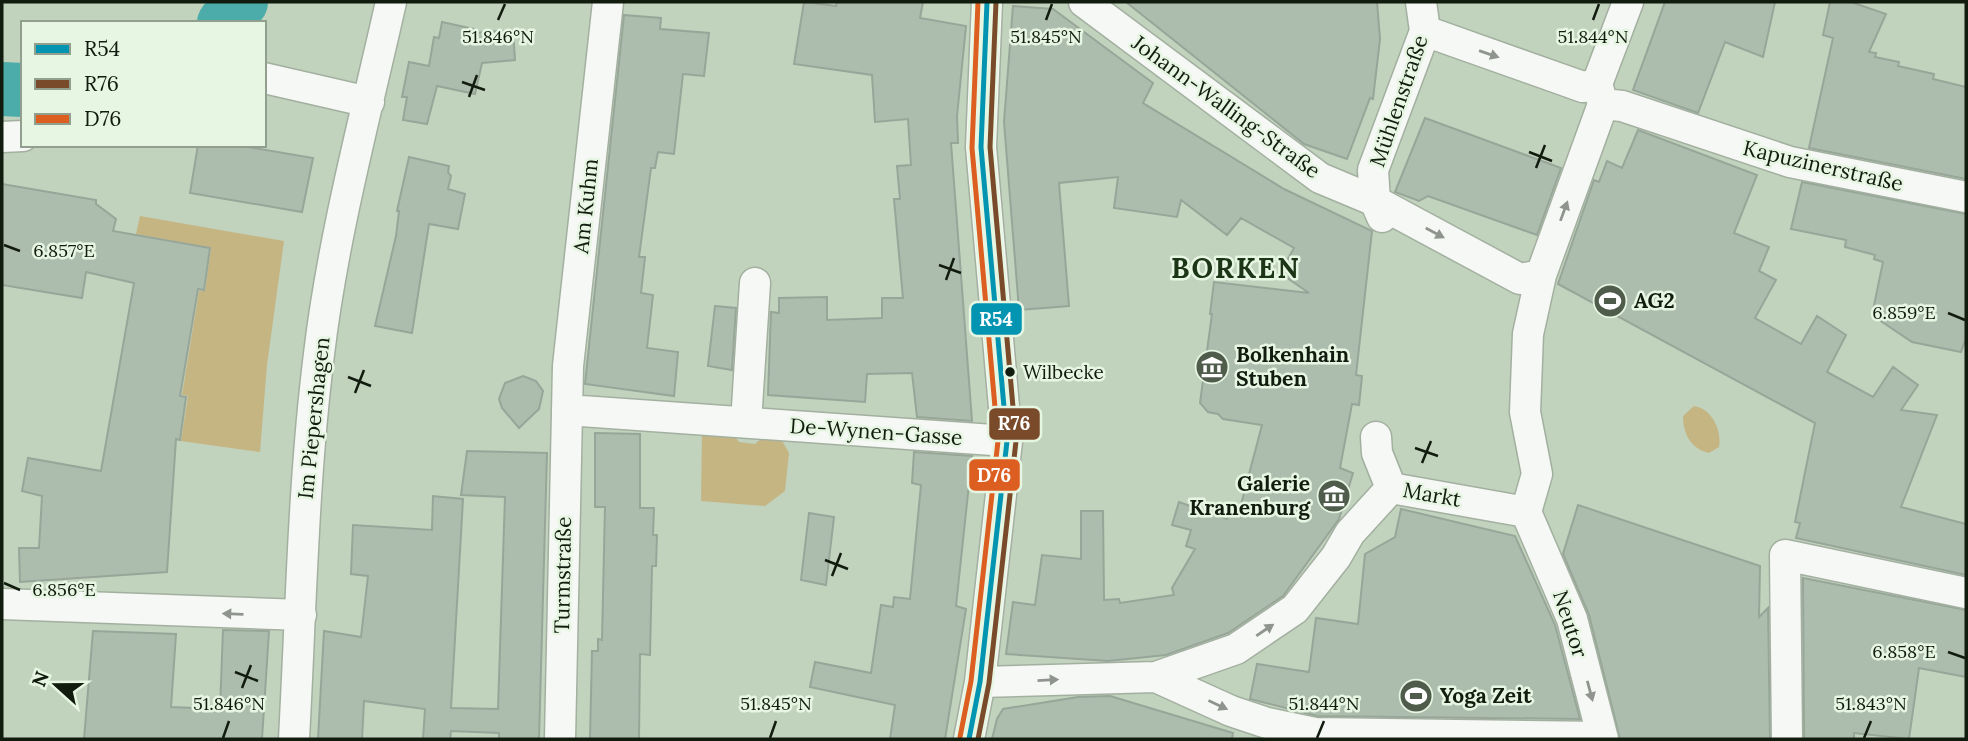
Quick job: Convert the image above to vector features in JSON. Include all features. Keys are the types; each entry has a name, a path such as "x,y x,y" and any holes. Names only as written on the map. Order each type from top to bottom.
{"street":[{"name":"Im Piepershagen","path":"294,739 306,477 319,351 339,239 391,2"},
{"name":"Am Kuhm","path":"568,410 568,366 608,2"},
{"path":"969,739 980,682 1007,441 981,147 987,2"},
{"name":"Johann-Walling-Straße","path":"1084,2 1320,178 1381,214"},
{"name":"Mühlenstraße","path":"1381,214 1373,170 1425,31 1421,2"},
{"path":"1526,512 1537,474 1525,412 1528,334 1541,275 1628,2"},
{"name":"Kapuzinerstraße","path":"1425,31 1583,87 1622,106 1790,162 1966,197"},
{"path":"266,78 369,102"},
{"path":"2,137 21,136"},
{"path":"1381,214 1520,279 1541,275"},
{"path":"746,422 755,283"},
{"name":"De-Wynen-Gasse","path":"568,410 1007,441"},
{"name":"Turmstraße","path":"560,739 568,410"},
{"name":"Markt","path":"1376,438 1377,453 1391,488 1526,512"},
{"path":"980,682 1156,677 1236,649 1295,609 1336,557 1350,533 1391,488"},
{"name":"Neutor","path":"1526,512 1572,620 1603,738"},
{"path":"1787,739 1785,555 1966,593"},
{"path":"2,604 301,615"},
{"path":"1156,677 1267,723 1315,733 1603,738"}],"shaded area":[{"path":"140,216 284,241 267,365 260,452 181,441 188,396 182,395 199,291 205,291 211,248 136,234"},
{"path":"1694,406 1706,411 1717,427 1719,447 1709,453 1697,448 1689,440 1685,429 1683,416"},
{"path":"702,433 734,435 739,442 755,444 762,438 781,439 789,453 785,491 765,506 701,501"}],"building":[{"path":"804,2 836,6 837,2 923,2 920,18 966,26 957,116 958,143 951,143 972,421 917,417 912,373 867,374 865,402 768,395 771,312 779,313 779,298 827,297 827,320 882,318 882,298 903,298 894,199 900,199 897,166 911,165 908,119 875,122 872,75 794,64"},
{"path":"1126,2 1377,2 1380,39 1373,99 1370,98 1347,159 1304,144"},
{"path":"1665,2 1775,2 1763,57 1725,42 1698,113 1633,90"},
{"path":"1830,2 1851,2 1886,14 1869,52 1876,53 1875,57 1899,62 1898,66 1934,74 1933,79 1966,87 1966,179 1809,148 1833,38 1823,35"},
{"path":"1013,6 1053,9 1153,83 1143,103 1284,189 1372,231 1356,375 1362,376 1359,405 1352,404 1340,468 1353,473 1339,519 1283,596 1228,633 1166,655 1108,661 1006,654 1013,602 1035,605 1042,555 1081,559 1081,511 1103,511 1104,600 1119,599 1120,603 1174,595 1172,588 1195,549 1186,546 1191,530 1172,525 1179,502 1227,519 1232,510 1239,512 1262,425 1223,419 1218,414 1208,412 1200,403 1214,282 1309,293 1280,273 1294,248 1241,218 1227,235 1181,200 1177,217 1114,208 1118,177 1059,183 1069,306 1019,310 1004,122"},
{"path":"624,15 661,18 660,29 709,33 704,76 683,74 674,154 658,152 655,168 651,168 639,257 645,257 641,293 653,295 647,348 678,352 674,396 585,384"},
{"path":"442,22 474,29 473,33 513,30 515,60 482,63 475,94 437,86 427,124 403,120 407,97 402,97 409,62 429,66 434,37 439,38"},
{"path":"1425,118 1561,168 1537,235 1428,196 1419,201 1395,192"},
{"path":"1638,130 1757,175 1734,233 1769,247 1759,271 1776,280 1755,318 1801,344 1817,316 1846,335 1827,372 1873,397 1893,367 1918,385 1901,410 1937,415 1901,507 1966,524 1966,575 1796,538 1800,523 1795,522 1815,423 1558,284 1594,180 1599,182 1607,161 1622,168"},
{"path":"198,147 248,147 313,158 302,212 190,193"},
{"path":"409,157 449,166 448,172 451,176 448,189 465,194 458,229 429,224 412,333 375,326 396,236 397,211"},
{"path":"1802,182 1966,214 1966,338 1961,352 1912,342 1872,315 1883,262 1874,259 1875,255 1845,247 1846,240 1791,229"},
{"path":"2,184 96,200 96,204 116,219 113,231 210,248 204,290 198,289 180,396 186,397 180,440 176,439 167,572 20,582 19,548 39,548 42,496 22,491 28,458 101,471 134,283 86,272 82,298 2,285"},
{"path":"715,306 736,308 732,370 708,366"},
{"path":"523,376 536,381 543,391 539,409 519,428 502,408 499,399 505,383"},
{"path":"595,433 640,434 640,508 654,508 656,566 652,566 650,655 640,654 639,739 590,739 592,651 598,651 598,639 602,640 605,507 595,507"},
{"path":"467,451 547,453 539,739 499,739 499,733 451,731 450,739 423,739 425,709 364,701 362,739 318,739 324,631 361,637 368,576 351,574 353,525 432,530 433,496 463,499 451,708 498,709 505,497 461,495"},
{"path":"914,452 972,456 956,606 966,609 945,739 890,739 895,705 810,687 815,662 871,673 881,605 893,607 894,597 910,599 921,485 912,483"},
{"path":"1578,505 1760,566 1759,617 1768,608 1770,739 1620,739 1589,615 1563,554"},
{"path":"1401,509 1515,536 1555,625 1580,719 1317,716 1250,699 1257,664 1309,672 1316,618 1358,624 1365,554 1395,537"},
{"path":"809,513 834,517 826,585 801,580"},
{"path":"1803,578 1966,610 1966,677 1919,668 1909,739 1854,733 1854,739 1804,739"},
{"path":"223,630 269,631 262,739 84,739 93,631 176,634 171,707 220,709"},
{"path":"1110,696 1233,733 1232,739 992,739 997,719 1003,709 1078,697"}],"waterway":[{"path":"226,21 241,2"},
{"path":"2,89 21,90"}],"transit line":[{"name":"D76","path":"960,737 971,681 998,441 972,148 978,2"},
{"name":"R54","path":"969,739 980,682 1007,441 981,147 987,2"},
{"name":"R76","path":"978,739 989,683 1016,441 990,147 996,2"}],"place":[{"name":"AG2","path":"1610,301"},
{"name":"Bolkenhain Stuben","path":"1212,367"},
{"name":"Wilbecke","path":"1010,372"},
{"name":"Galerie Kranenburg","path":"1334,496"},
{"name":"Yoga Zeit","path":"1416,696"}],"district":[{"name":"BORKEN","path":"1236,268"}]}
